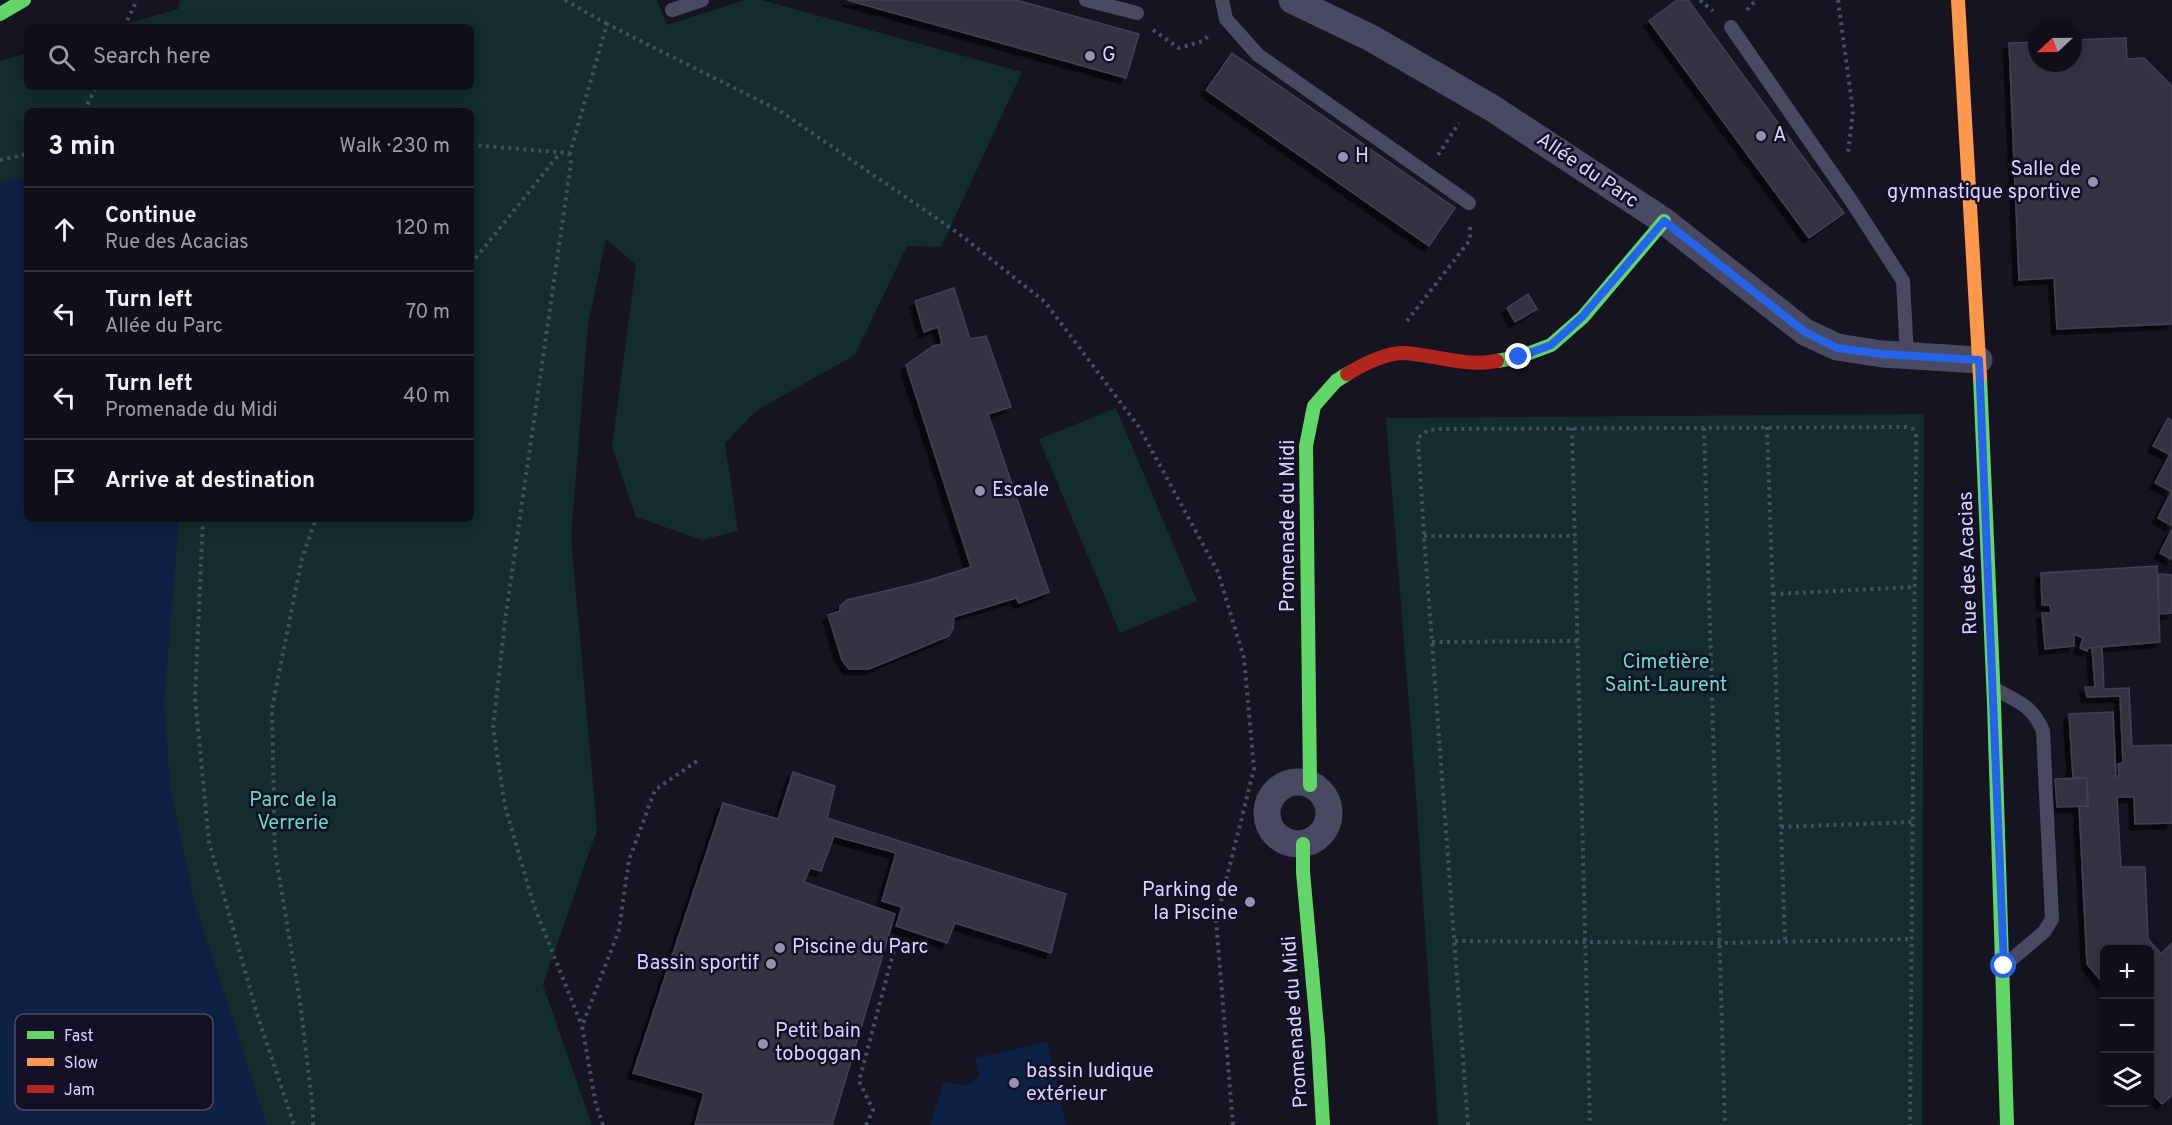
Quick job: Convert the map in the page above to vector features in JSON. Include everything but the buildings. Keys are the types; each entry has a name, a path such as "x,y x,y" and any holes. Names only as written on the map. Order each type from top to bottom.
{"street":[{"path":"0,14 24,0"},
{"name":"Allée du Parc","path":"1292,0 1371,38 1476,98 1664,221 1805,332 1837,348 1907,356 1988,360"},
{"name":"Rue des Acacias","path":"1958,0 1988,360 1994,689 2007,1125"},
{"name":"Promenade du Midi","path":"1310,785 1306,446 1314,406 1336,381 1364,363 1401,353 1481,364 1519,357 1551,345 1582,317 1664,221"},
{"path":"1302,782 1310,785 1318,790 1328,807 1329,817 1326,827 1312,841 1303,844 1283,841 1269,826 1267,816 1271,797 1285,785 1302,782"},
{"name":"Promenade du Midi","path":"1303,844 1303,872 1323,1125"}],"lane":[{"path":"672,10 702,0"},
{"path":"1086,0 1137,13"},
{"path":"1222,0 1226,19 1258,55 1469,203"},
{"path":"1731,27 1844,190 1903,281 1907,356"},
{"path":"1994,689 2025,706 2037,717 2043,731 2052,919 2044,932 2004,966"}],"path":[{"path":"125,24 137,0"},
{"path":"565,0 607,24 780,111 958,233 1045,302 1139,427 1218,572 1244,658 1254,769 1216,920 1233,1125"},
{"path":"1838,0 1852,111 1844,190"},
{"path":"1137,13 1153,30 1179,48 1203,41 1226,19"},
{"path":"603,1125 596,1105 582,1026 534,906 505,807 493,728 506,609 562,232 571,163 570,153 607,24"},
{"path":"86,108 94,90"},
{"path":"1426,173 1476,98"},
{"path":"474,145 570,153"},
{"path":"474,260 556,158 563,152 570,153"},
{"path":"0,160 24,155"},
{"path":"1401,353 1403,326 1470,240 1469,203"},
{"path":"1767,427 1785,942"},
{"path":"1468,1125 1418,438 1422,433 1440,429 1767,427 1906,427 1913,429 1916,436 1910,1125"},
{"path":"1572,428 1590,1125"},
{"path":"1704,428 1725,1125"},
{"path":"203,522 195,698 209,842 257,1014 294,1125"},
{"path":"313,1125 314,1110 300,1002 275,852 272,708 302,558 315,522"},
{"path":"1424,536 1575,536"},
{"path":"1773,594 1915,587"},
{"path":"1432,642 1578,641"},
{"path":"582,1026 620,930 629,860 655,790 700,759"},
{"path":"1781,827 1913,822"},
{"path":"1455,941 1719,943 1911,939"},
{"path":"866,1125 873,1110 859,1081 894,950"}],"green space":[{"name":"Parc de la Verrerie","path":"180,0 657,0 667,25 745,0 762,0 1022,72 941,247 907,246 855,355 756,411 725,443 738,531 702,540 636,517 612,447 636,265 606,239 588,325 571,537 597,830 543,985 592,1125 0,1125 0,61 24,54 24,90 474,90 474,24 126,24 178,9"},
{"path":"1116,408 1197,601 1120,633 1039,439"},
{"name":"Cimetière Saint-Laurent","path":"1924,414 1922,1125 1438,1125 1414,767 1386,418"}],"water":[{"path":"24,177 24,522 179,522 164,700 170,788 195,904 267,1125 0,1125 0,182"},
{"name":"bassin ludique extérieur","path":"1047,1042 1066,1125 930,1125 944,1081 964,1085 976,1080 979,1075 975,1058"}],"traffic: fast":[{"path":"0,14 24,0"},
{"path":"1497,361 1519,357 1551,345 1583,317 1664,221"},
{"path":"1310,785 1306,446 1314,406 1336,381 1347,374"},
{"path":"1980,377 1994,703 2007,1125"},
{"path":"1303,844 1303,872 1323,1125"}],"traffic: slow":[{"path":"1958,0 1980,377"}],"traffic: jam":[{"path":"1347,374 1374,360 1404,353 1473,363 1497,361"}],"place":[{"name":"G","path":"1090,56"},
{"name":"A","path":"1761,136"},
{"name":"H","path":"1343,157"},
{"name":"Salle de gymnastique sportive","path":"2093,182"},
{"name":"Escale","path":"980,491"},
{"name":"Parking de la Piscine","path":"1250,902"},
{"name":"Piscine du Parc","path":"780,948"},
{"name":"Bassin sportif","path":"771,964"},
{"name":"Petit bain toboggan","path":"763,1044"},
{"name":"bassin ludique extérieur","path":"1014,1083"}],"route":[{"path":"1519,357 1551,345 1582,317 1664,221 1805,332 1837,348 1882,354 1979,360 2004,966"}]}
